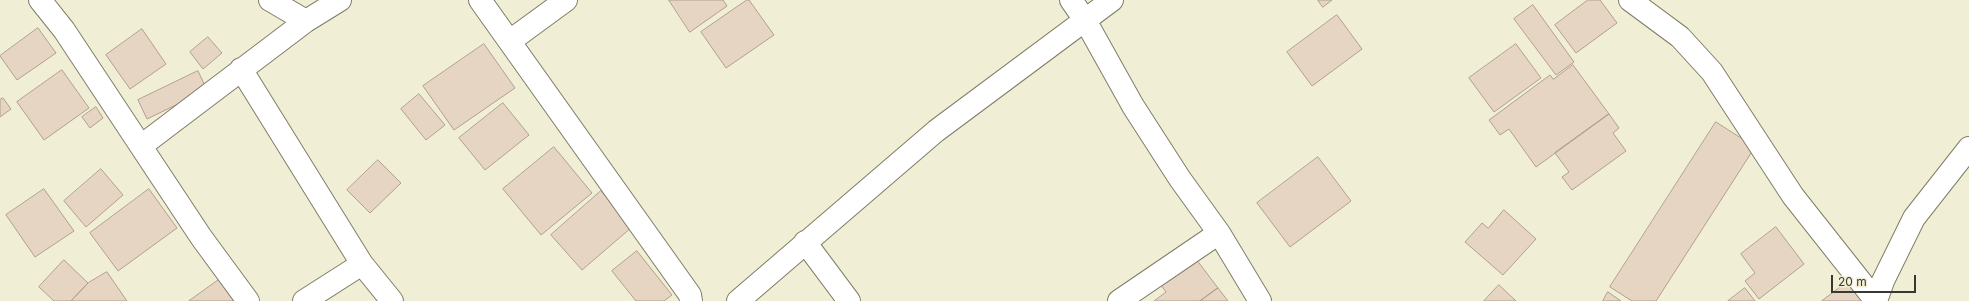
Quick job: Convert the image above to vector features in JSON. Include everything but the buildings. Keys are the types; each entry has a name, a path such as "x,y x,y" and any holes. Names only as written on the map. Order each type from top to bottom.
{"street":[{"path":"40,0 64,30 201,237 248,301"},
{"path":"270,0 306,21"},
{"path":"141,146 306,21 340,0"},
{"path":"480,0 690,295 691,301"},
{"path":"510,41 566,0"},
{"path":"1071,0 1085,20 1133,106 1180,179 1219,233 1260,301"},
{"path":"738,301 936,131 1112,0"},
{"path":"1630,0 1680,37 1712,72 1793,196 1876,301"},
{"path":"241,69 362,264 392,301"},
{"path":"1876,301 1883,281 1914,218 1969,148"},
{"path":"1119,301 1219,233"},
{"path":"805,242 849,301"},
{"path":"304,301 362,264"}]}
